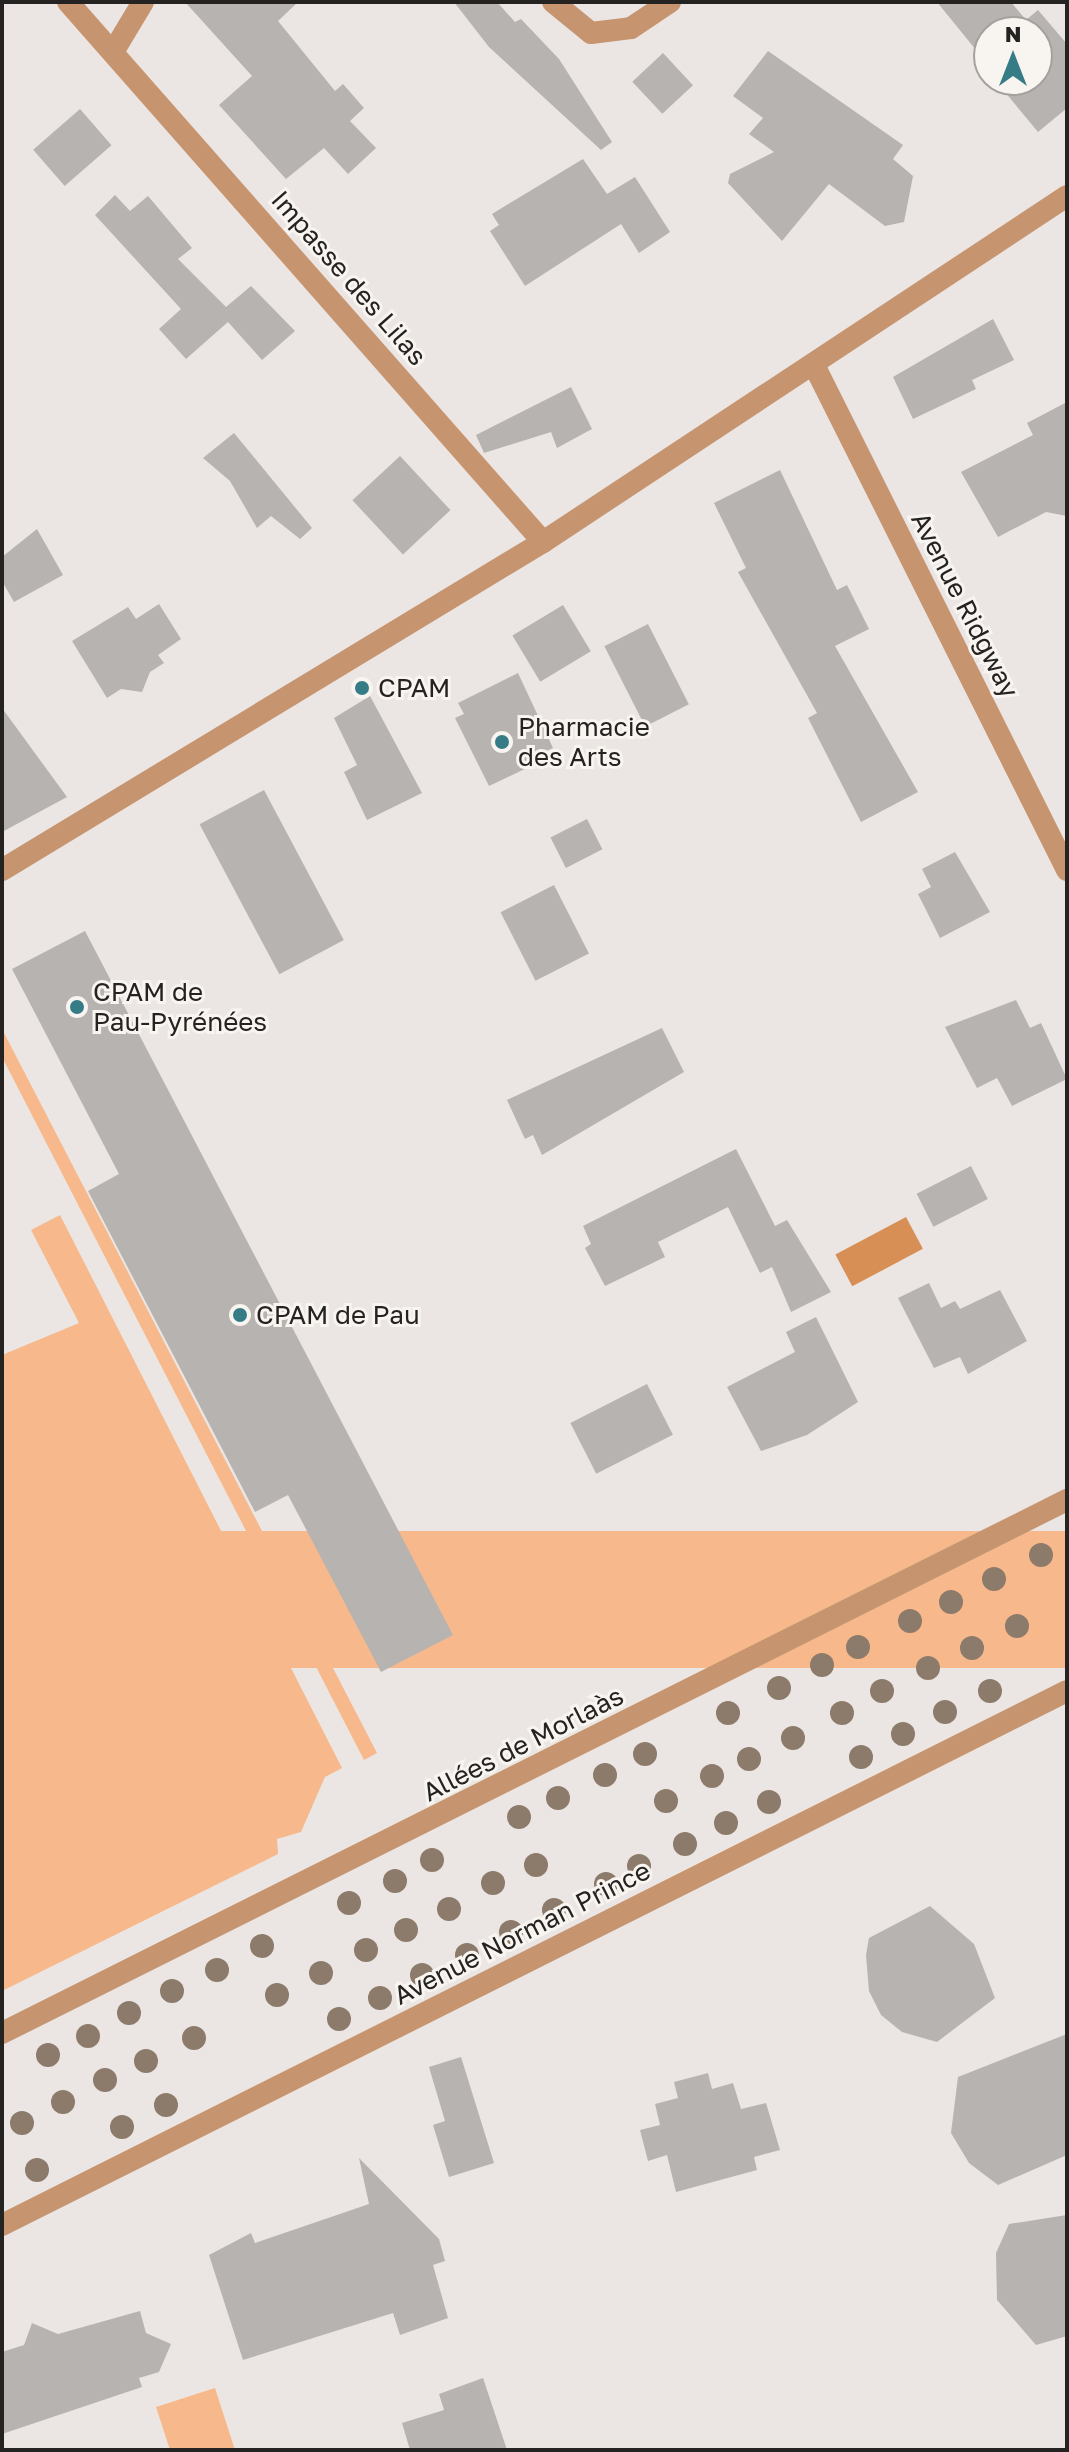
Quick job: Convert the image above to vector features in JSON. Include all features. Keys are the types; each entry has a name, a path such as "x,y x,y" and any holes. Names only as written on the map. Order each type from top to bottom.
{"street":[{"name":"Impasse des Lilas","path":"68,2 543,542"},
{"path":"113,52 143,2"},
{"path":"553,2 591,33 631,28 670,2"},
{"path":"2,870 543,542 1067,196"},
{"name":"Avenue Ridgway","path":"814,365 1067,870"},
{"name":"Allées de Morlaàs","path":"2,2033 1067,1500"},
{"name":"Avenue Norman Prince","path":"2,2225 1067,1691"}],"shaded area":[{"path":"2,1029 377,1753 364,1760 2,1057"},
{"path":"60,1215 342,1768 325,1777 301,1832 277,1839 278,1854 2,1991 2,1355 79,1323 31,1230"},
{"path":"906,1217 923,1249 852,1286 835,1255"},
{"path":"2,1531 1067,1531 1067,1668 2,1668"},
{"path":"215,2388 235,2450 170,2450 156,2407"}],"building":[{"path":"185,2 298,2 278,21 335,91 343,84 364,108 350,121 376,148 348,174 324,148 286,179 219,105 252,76"},
{"path":"454,2 497,2 515,22 521,19 559,59 612,142 601,150 489,47"},
{"path":"937,2 1011,2 1023,16 973,16 973,46"},
{"path":"1053,28 1067,44 1067,108 1038,132 1008,96 1053,96"},
{"path":"768,51 903,145 893,159 913,176 904,222 885,226 829,184 782,241 728,183 730,174 774,152 749,134 763,118 733,96"},
{"path":"663,53 693,85 662,114 632,82"},
{"path":"80,109 111,145 65,186 33,150"},
{"path":"583,159 607,194 635,177 670,232 639,253 621,224 525,286 490,231 499,225 492,214"},
{"path":"115,195 130,211 148,196 192,248 178,259 226,307 251,286 295,331 262,360 228,322 186,359 159,329 181,309 95,215"},
{"path":"993,319 1014,360 972,380 976,389 913,419 893,377"},
{"path":"571,387 592,429 557,448 551,432 484,453 476,435"},
{"path":"1067,402 1067,516 1046,512 998,537 961,472 1033,435 1027,423"},
{"path":"234,433 312,528 300,539 271,516 257,528 230,481 203,458"},
{"path":"400,456 450,510 403,554 352,500"},
{"path":"780,470 837,590 847,585 869,629 835,646 918,792 861,822 808,718 817,713 738,572 746,568 714,503"},
{"path":"37,529 63,575 14,602 2,581 2,557"},
{"path":"159,604 181,639 158,655 164,663 150,672 142,692 121,689 107,698 72,641 128,607 136,619"},
{"path":"563,605 591,651 540,682 512,635"},
{"path":"648,624 689,704 645,726 604,646"},
{"name":"Pharmacie des Arts","path":"518,673 553,748 542,753 546,759 489,786 455,718 464,714 458,703"},
{"path":"370,696 422,793 367,820 344,772 357,765 334,718"},
{"path":"2,708 67,797 2,832"},
{"path":"264,790 344,940 279,974 200,824"},
{"path":"587,819 602,849 566,868 550,838"},
{"path":"955,852 990,912 940,938 918,894 931,887 922,869"},
{"path":"554,885 589,954 535,981 501,912"},
{"name":"CPAM de Pau","path":"85,931 453,1635 381,1672 288,1495 255,1512 88,1191 119,1174 12,969"},
{"path":"1016,1000 1030,1028 1041,1023 1067,1079 1012,1106 997,1078 977,1088 945,1027"},
{"path":"662,1028 684,1072 542,1155 533,1135 525,1139 507,1100"},
{"path":"736,1149 775,1226 787,1220 831,1292 791,1312 772,1267 760,1273 728,1207 658,1242 665,1257 605,1286 585,1248 591,1244 583,1226"},
{"path":"971,1166 988,1199 933,1227 917,1194"},
{"path":"929,1283 941,1308 955,1301 960,1309 1000,1290 1027,1341 968,1374 960,1357 934,1368 898,1298"},
{"path":"816,1317 858,1402 807,1435 761,1451 727,1387 795,1352 786,1332"},
{"path":"647,1384 673,1435 596,1474 570,1423"},
{"path":"930,1906 974,1944 995,1998 937,2042 902,2032 881,2015 869,1991 866,1955 869,1938"},
{"path":"1067,2034 1067,2155 998,2185 969,2163 951,2133 958,2077"},
{"path":"461,2057 494,2163 449,2177 433,2125 445,2121 429,2067"},
{"path":"708,2073 712,2089 733,2083 741,2109 766,2103 780,2150 754,2157 757,2170 676,2192 667,2155 648,2161 640,2130 660,2125 655,2104 678,2098 674,2082"},
{"path":"359,2158 439,2239 445,2261 433,2265 448,2318 400,2335 393,2313 243,2360 209,2255 251,2233 255,2243 369,2204"},
{"path":"1067,2215 1067,2336 1036,2345 997,2300 996,2253 1009,2224"},
{"path":"140,2311 146,2333 171,2344 159,2372 139,2378 142,2387 2,2434 2,2352 24,2345 32,2323 58,2334"},
{"path":"483,2378 507,2450 410,2450 402,2423 444,2410 439,2394"}],"place":[{"name":"CPAM","path":"362,688"},
{"name":"Pharmacie des Arts","path":"502,742"},
{"name":"CPAM de Pau-Pyrénées","path":"77,1007"},
{"name":"CPAM de Pau","path":"240,1315"}]}
